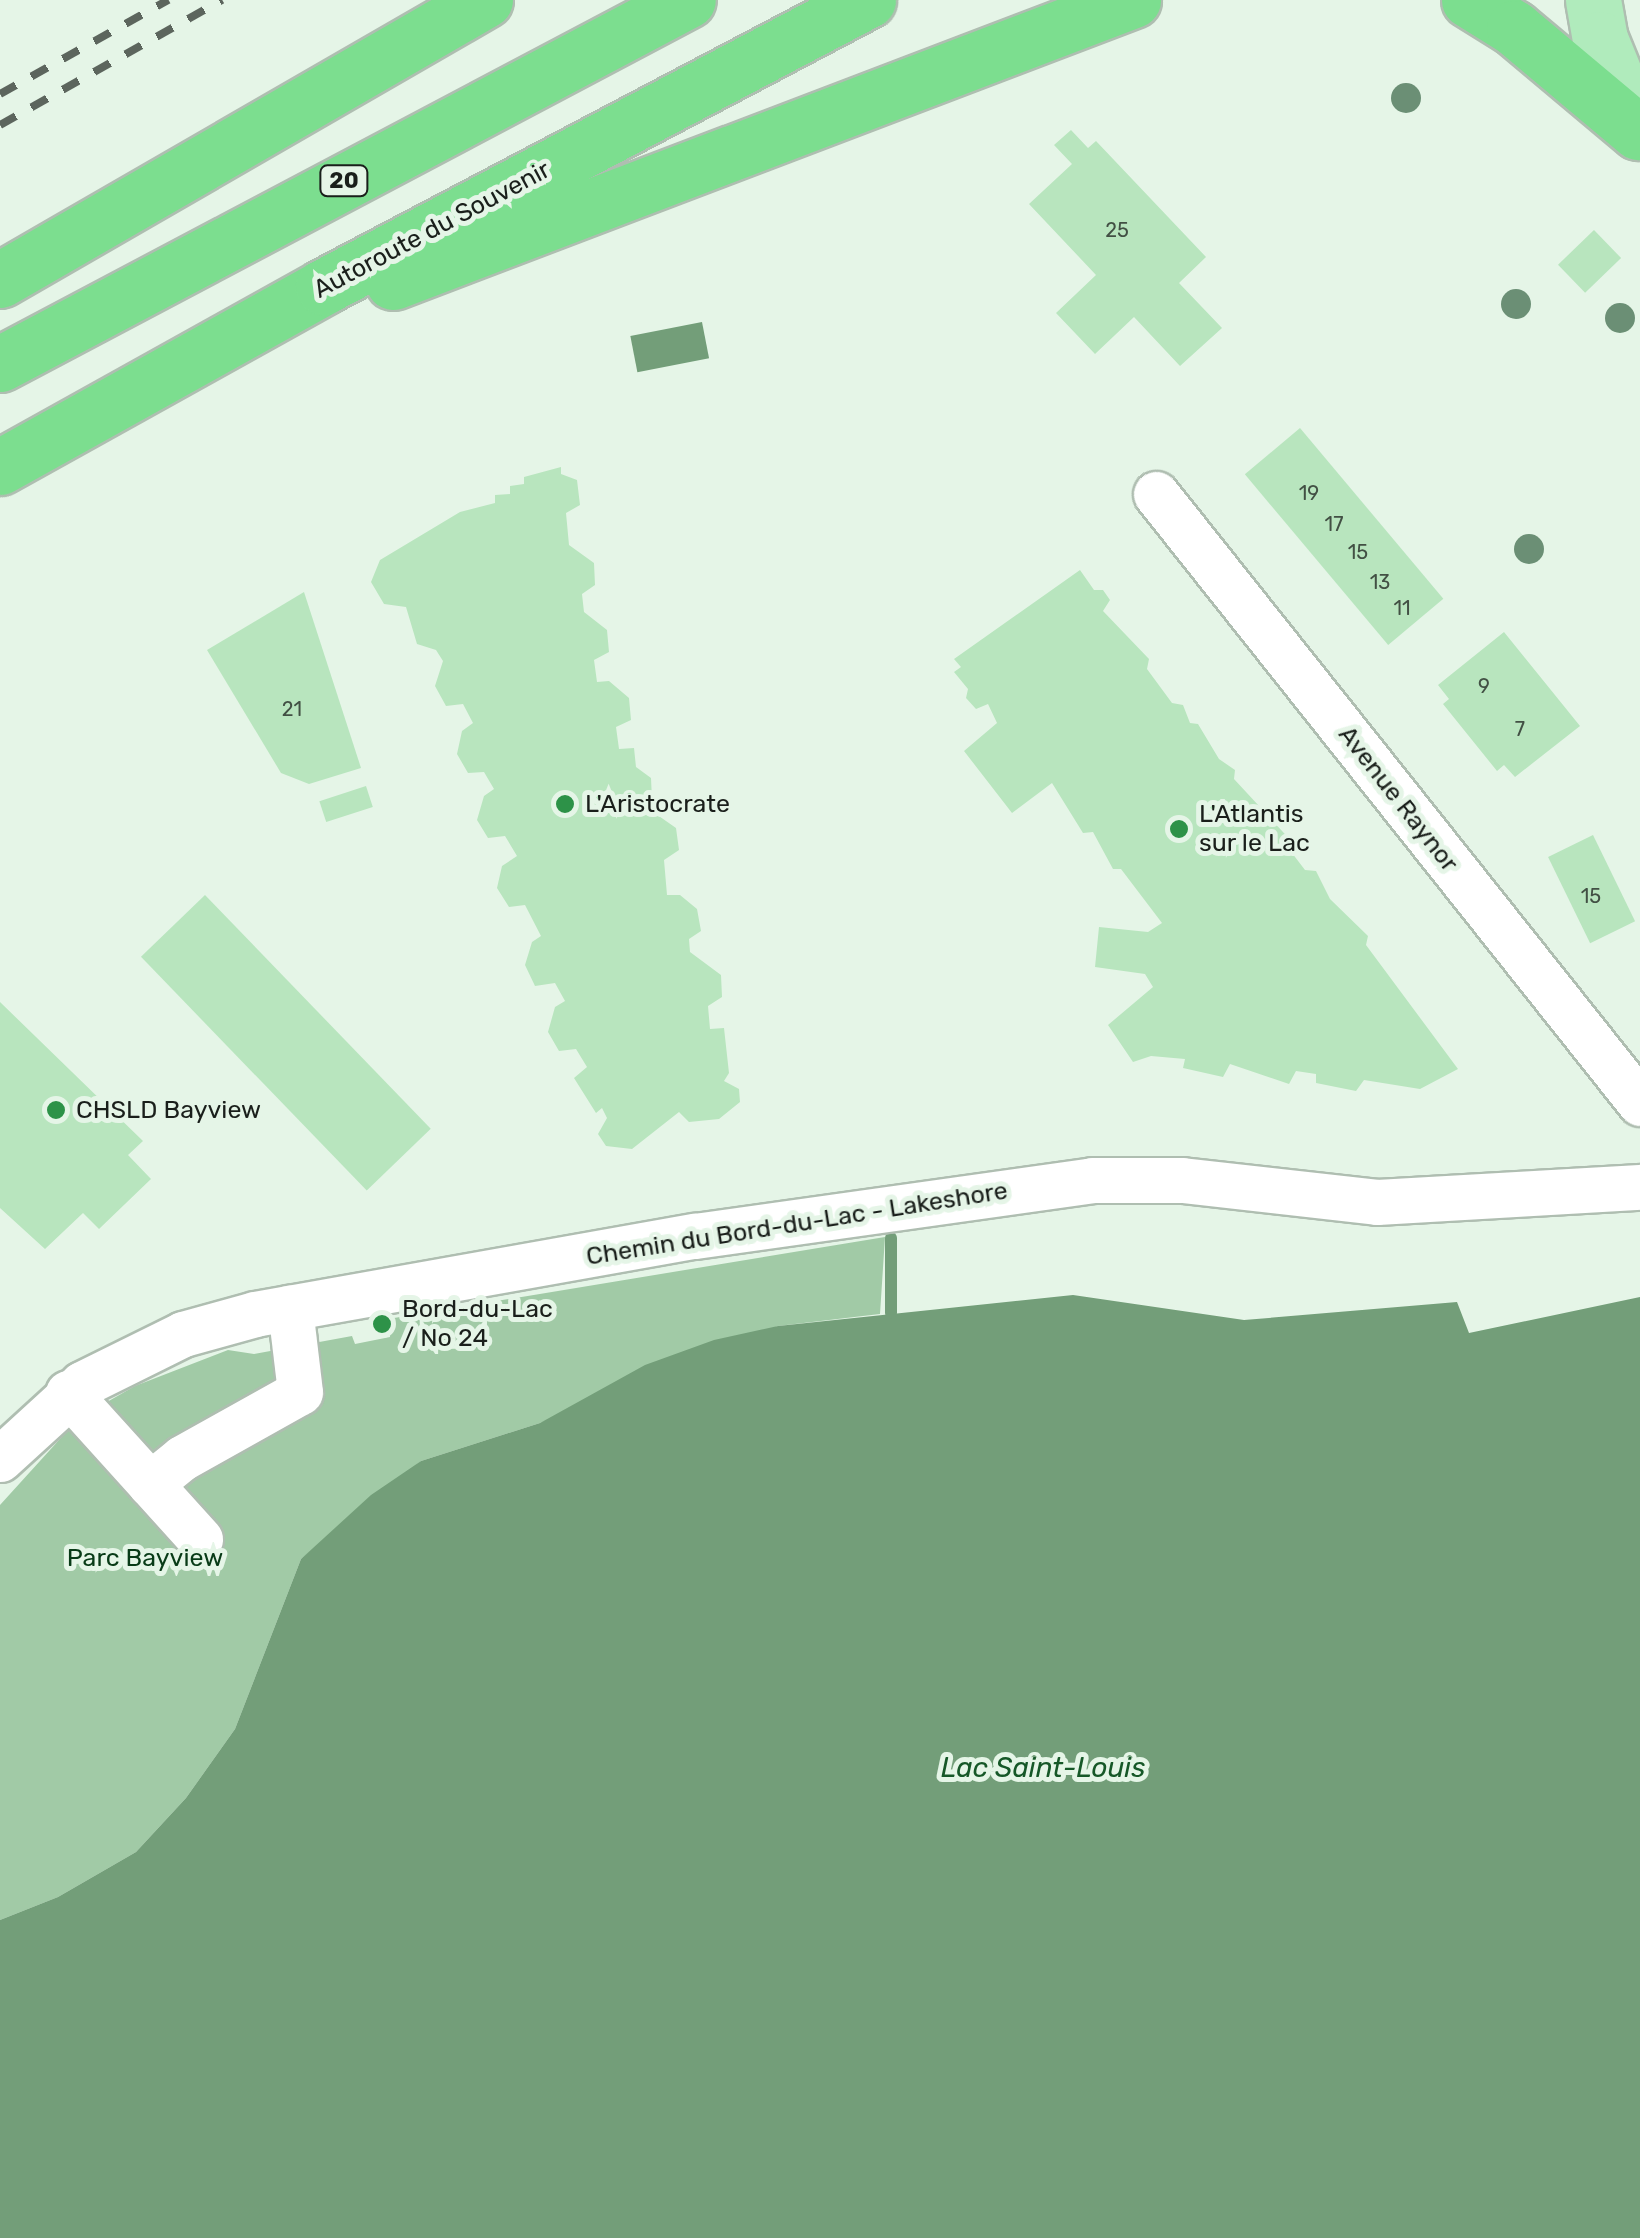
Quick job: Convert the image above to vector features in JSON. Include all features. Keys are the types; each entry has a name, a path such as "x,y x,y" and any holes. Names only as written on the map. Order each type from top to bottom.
{"highway":[{"path":"0,280 485,0"},
{"name":"20","path":"0,364 688,0"},
{"name":"Autoroute du Souvenir","path":"0,467 216,347 868,0"},
{"path":"216,347 696,172 903,84 1133,0"},
{"path":"1469,0 1514,28 1639,133"}],"main road":[{"path":"1593,0 1600,40 1639,133"}],"street":[{"name":"Avenue Raynor","path":"1156,494 1640,1103"},
{"name":"Chemin du Bord-du-Lac - Lakeshore","path":"0,1459 68,1394 166,1340 290,1308 695,1236 1092,1180 1182,1180 1377,1202 1640,1187"},
{"path":"150,1484 210,1440 300,1392 290,1308"},
{"path":"68,1394 200,1539"}],"green space":[{"name":"Parc Bayview","path":"885,1237 880,1314 778,1326 540,1423 421,1461 301,1559 235,1729 186,1798 136,1852 58,1897 0,1920 0,1505 79,1418 135,1386 228,1350 254,1354 352,1336 355,1344 390,1337 388,1319"}],"water":[{"path":"702,322 709,358 637,372 630,336"},
{"name":"Lac Saint-Louis","path":"1073,1295 1244,1320 1457,1302 1469,1333 1640,1297 1640,2238 0,2238 0,1920 58,1897 136,1852 186,1798 235,1729 301,1559 371,1495 421,1461 540,1423 645,1365 714,1340 778,1326"}],"building":[{"path":"1071,130 1088,148 1096,141 1206,257 1179,283 1222,328 1180,366 1134,317 1095,354 1056,313 1096,275 1029,204 1072,164 1054,145"},
{"path":"1594,230 1621,258 1585,293 1558,265"},
{"path":"1300,428 1443,599 1388,645 1245,474"},
{"name":"L'Aristocrate","path":"561,467 561,474 577,480 580,505 566,513 569,545 594,563 595,585 582,594 584,612 607,630 609,652 594,660 597,682 609,681 629,698 631,720 616,727 619,749 634,748 636,767 651,778 652,800 642,815 656,814 676,828 679,850 664,860 667,895 680,895 697,909 701,931 689,939 690,952 721,975 722,997 708,1006 710,1029 724,1028 729,1073 724,1081 739,1089 740,1102 719,1119 689,1122 679,1112 632,1149 606,1146 598,1134 607,1118 602,1108 596,1113 574,1078 587,1067 576,1049 559,1051 548,1032 555,1007 565,1001 555,983 535,986 525,965 532,942 541,936 525,905 509,907 497,888 502,866 517,856 505,836 488,838 477,820 484,796 494,789 484,772 468,773 457,754 462,731 473,723 463,704 446,706 435,686 443,661 436,650 417,644 406,607 384,604 371,582 380,560 460,512 495,503 495,495 510,494 510,486 524,484 524,477"},
{"name":"L'Atlantis sur le Lac","path":"1080,570 1094,590 1103,590 1110,600 1103,611 1149,659 1147,669 1172,703 1183,705 1190,723 1198,724 1219,759 1235,770 1234,779 1295,845 1292,853 1305,870 1316,871 1330,899 1368,936 1366,945 1458,1069 1420,1089 1364,1080 1356,1091 1316,1083 1316,1074 1296,1071 1289,1084 1230,1064 1223,1077 1183,1068 1185,1059 1151,1056 1133,1062 1108,1025 1153,987 1145,974 1095,967 1099,927 1148,932 1162,923 1121,869 1113,869 1093,832 1083,833 1052,783 1012,813 964,751 997,723 988,704 976,709 966,698 968,689 954,672 961,667 954,659"},
{"path":"304,592 361,768 309,784 281,773 207,650"},
{"path":"1504,632 1580,726 1515,777 1504,765 1497,771 1443,704 1449,699 1438,685"},
{"path":"366,786 373,807 326,822 319,801"},
{"path":"1593,835 1635,921 1590,943 1548,857"},
{"path":"205,895 431,1129 367,1191 141,957"},
{"name":"CHSLD Bayview","path":"0,1002 143,1141 128,1155 151,1179 99,1229 83,1213 45,1249 0,1208"}],"waterway":[{"path":"891,1238 891,1313"}],"railway":[{"path":"0,94 168,0"},
{"path":"0,125 222,0"}],"place":[{"name":"L'Aristocrate","path":"565,804"},
{"name":"L'Atlantis sur le Lac","path":"1179,829"},
{"name":"CHSLD Bayview","path":"56,1110"},
{"name":"Bord-du-Lac / No 24","path":"382,1324"}]}
